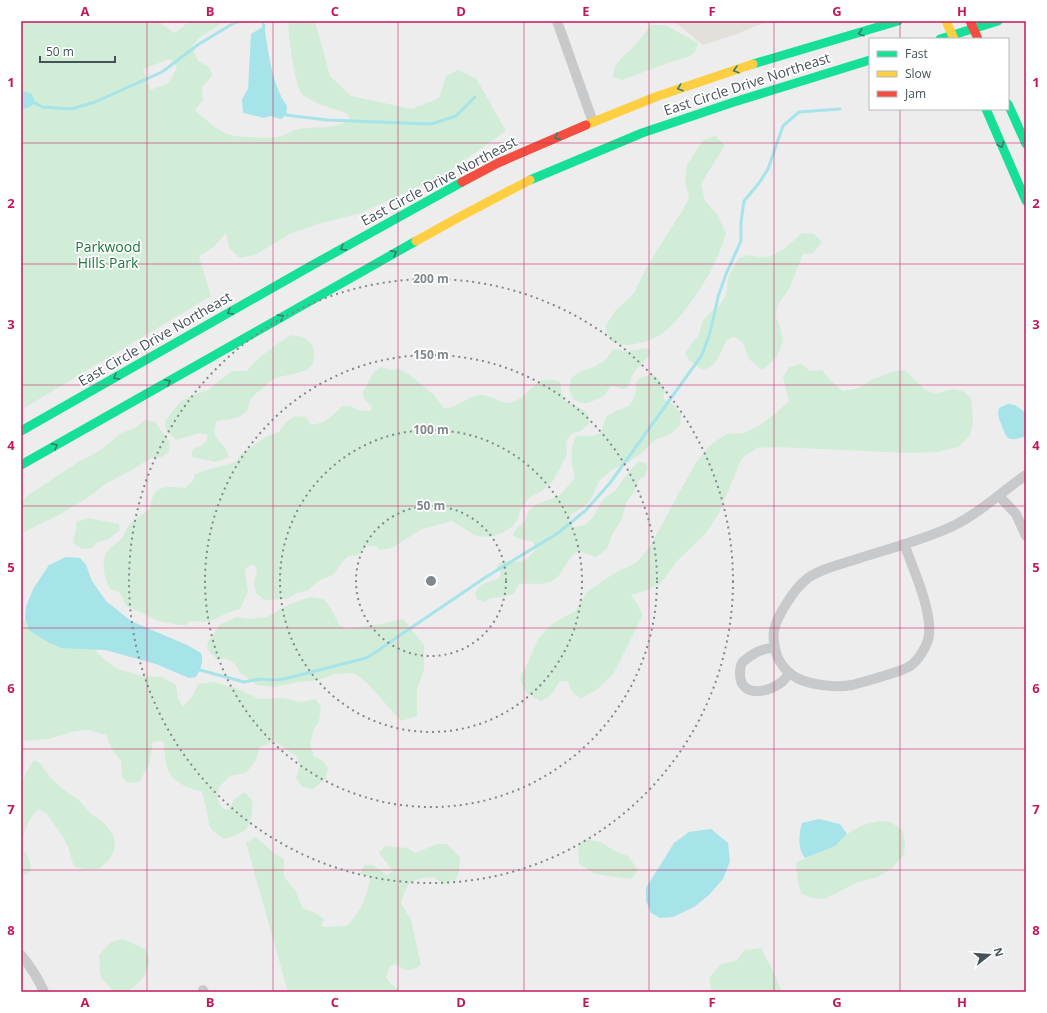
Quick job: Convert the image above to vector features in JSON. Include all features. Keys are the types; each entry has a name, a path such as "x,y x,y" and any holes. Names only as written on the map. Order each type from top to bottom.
{"main road":[{"name":"East Circle Drive Northeast","path":"21,431 454,186 498,163 593,122 699,82 898,21"},
{"path":"946,21 953,37 972,25 998,21"},
{"path":"972,25 978,38"},
{"name":"East Circle Drive Northeast","path":"21,465 463,215 532,179 612,145 672,122 869,60"},
{"path":"1009,106 1026,144"},
{"path":"986,110 1026,201"}],"street":[{"path":"557,21 593,122"},
{"path":"904,544 925,601 929,636 922,654 911,666 874,680 847,686 822,684 802,680 788,673 774,648 773,634 777,620 794,591 808,578 825,570 931,535 953,526 978,512 1026,475"},
{"path":"999,496 1016,514 1026,536"},
{"path":"774,648 766,648 755,652 742,663 740,681 744,687 750,690 760,691 773,688 784,681 788,673"},
{"path":"21,955 39,979 44,992"}],"shaded area":[{"path":"674,21 768,21 734,35 703,45"}],"green space":[{"name":"Parkwood Hills Park","path":"21,21 162,21 163,25 174,33 184,26 187,21 226,21 200,37 192,46 198,61 208,66 213,75 202,87 203,100 195,110 218,129 227,134 237,136 275,138 296,130 339,125 350,119 348,114 314,101 304,96 301,92 295,75 291,53 288,27 290,21 315,21 330,76 351,96 412,109 439,98 446,76 458,70 476,78 506,131 443,175 361,213 318,224 290,234 255,255 240,258 229,248 226,233 214,247 199,256 211,296 21,410","holes":["170,59 177,67 169,83 150,90 143,69"]},
{"path":"651,25 665,25 698,43 695,52 690,56 622,80 613,77 613,72 617,64"},
{"path":"715,136 725,145 701,184 705,201 717,214 726,233 722,246 709,273 683,313 659,336 645,342 630,345 624,345 611,341 605,327 615,311 634,293 644,272 689,198 685,181 687,165 703,140"},
{"path":"802,233 814,234 822,242 813,253 803,254 789,289 777,306 776,318 780,326 783,342 776,358 762,370 750,360 742,342 734,337 727,340 718,358 708,368 703,370 690,361 685,354 698,336 703,320 719,306 726,295 728,278 738,259 749,255 765,257 772,255 785,248"},
{"path":"291,335 304,337 312,344 314,355 313,363 309,368 304,371 272,380 252,398 249,402 248,410 241,416 217,421 215,428 216,437 225,447 229,457 216,462 191,457 193,449 201,446 207,440 207,435 200,433 176,440 166,431 165,421 181,401 208,390 232,371 247,371 268,351"},
{"path":"646,348 650,350 650,356 636,370 627,388 622,389 615,386 610,387 603,397 589,403 574,400 569,389 571,378 605,360 613,350 619,349 624,352"},
{"path":"801,364 810,371 822,370 831,381 843,391 859,388 873,379 891,372 905,370 924,389 935,394 952,389 963,391 971,398 973,420 970,436 958,447 937,452 909,453 775,447 757,448 742,458 719,513 706,533 679,559 660,584 645,591 631,595 643,615 614,673 598,689 581,698 573,693 567,681 560,681 551,695 541,701 527,694 520,680 538,639 552,624 575,611 587,592 616,572 636,563 649,548 695,464 709,446 726,434 743,433 757,427 776,413 789,401 783,377 789,367"},
{"path":"381,367 391,370 399,369 409,374 433,394 444,408 449,408 471,397 481,395 509,403 520,398 539,382 552,380 560,382 562,394 565,400 585,411 589,418 589,424 581,431 572,433 566,442 567,455 553,481 543,490 529,498 521,509 513,526 494,536 483,537 474,535 452,521 422,529 392,548 380,550 374,546 367,546 356,556 349,556 343,561 333,575 320,580 307,591 297,593 288,599 264,600 256,593 254,582 257,570 255,566 251,565 247,567 245,572 248,592 240,609 227,613 209,622 190,621 186,625 179,625 159,621 126,606 119,593 110,589 104,573 104,563 107,553 110,548 122,538 130,524 150,509 151,501 157,491 165,487 185,488 192,482 195,474 237,461 239,456 267,436 279,432 285,423 295,416 306,417 310,424 315,424 328,419 342,406 351,406 357,410 370,411 372,407 364,399 363,392 373,373"},
{"path":"653,375 659,379 665,391 663,399 674,405 681,414 680,426 670,434 655,440 642,453 612,470 600,480 591,499 584,507 572,514 568,522 574,527 585,525 593,517 603,499 616,490 629,471 639,461 646,463 648,469 645,476 639,480 633,494 627,501 621,521 612,535 608,547 596,557 579,551 574,554 559,575 550,582 542,584 519,584 514,593 508,596 491,598 484,602 477,599 475,593 481,585 497,579 501,574 496,567 498,564 504,562 521,561 530,556 536,548 533,542 515,537 513,536 513,533 524,522 529,510 537,504 559,496 575,478 571,457 572,446 576,436 601,433 606,417 629,406 635,395 636,383 641,377"},
{"path":"145,420 155,422 170,442 169,452 162,457 151,458 105,484 90,496 61,514 21,534 21,500 78,462 99,451 121,433 135,428"},
{"path":"88,518 119,524 120,530 107,540 97,542 92,548 82,549 73,543 77,522"},
{"path":"310,597 324,599 332,610 339,625 346,629 403,619 424,645 424,670 417,690 417,716 401,721 367,683 354,673 334,674 319,680 274,687 257,685 240,673 235,664 226,659 217,659 207,649 208,641 215,633 219,625 236,617 249,619 267,617 290,604"},
{"path":"21,620 35,622 89,644 106,661 118,669 142,676 162,677 176,685 178,698 183,707 193,695 198,684 214,682 239,689 259,699 283,698 301,702 316,699 321,708 319,721 313,731 310,744 314,756 323,761 328,768 326,779 313,789 302,787 296,778 300,765 296,756 274,741 260,747 256,760 246,773 230,776 219,787 217,798 222,808 228,810 235,799 245,792 253,802 251,818 246,830 235,836 224,839 211,829 202,792 182,785 171,775 167,767 163,741 153,742 149,765 139,782 127,783 122,777 121,761 113,751 106,735 88,730 75,731 49,739 21,741"},
{"path":"34,760 41,764 51,778 64,790 79,800 91,814 102,821 114,836 115,848 109,860 99,869 74,867 68,847 63,837 47,814 38,809 27,826 21,846 21,785 26,772"},
{"path":"879,821 891,822 903,831 905,844 904,855 892,868 878,877 858,882 825,899 813,898 801,894 796,863 835,846 847,834 863,825"},
{"path":"256,837 275,854 284,859 284,877 295,890 303,908 324,919 321,927 347,926 356,916 369,884 370,877 360,874 364,865 373,865 387,875 393,871 379,853 385,846 408,848 415,853 437,844 447,844 460,857 459,872 456,879 444,884 433,877 419,879 411,882 406,890 401,903 411,920 421,965 411,970 403,969 396,964 390,966 386,976 391,985 399,989 399,992 288,992 246,843"},
{"path":"585,839 600,842 617,852 628,856 638,870 631,879 595,874 579,864 578,845"},
{"path":"21,847 29,858 31,870 26,875 21,876"},
{"path":"123,939 146,949 149,958 146,973 141,980 135,986 121,992 113,990 101,978 99,955 111,942"},
{"path":"761,948 782,992 712,992 709,978 721,964 736,961 744,950"}],"water":[{"path":"264,26 274,78 277,88 287,106 286,115 281,119 270,116 264,118 243,113 242,99 248,89 251,34"},
{"path":"21,90 32,94 35,103 30,107 21,110"},
{"path":"1008,404 1015,405 1026,413 1026,436 1017,439 1010,439 1006,435 998,413 999,408"},
{"path":"66,557 80,558 86,565 92,581 106,601 131,621 187,645 201,653 202,665 196,677 189,678 156,664 105,650 61,648 44,640 29,630 25,618 26,607 33,589 49,565"},
{"path":"819,819 840,824 847,834 835,846 805,858 802,854 800,846 802,823"},
{"path":"711,829 728,843 730,861 723,879 709,895 694,907 673,917 660,918 651,913 646,901 646,888 674,843 689,832"}],"waterway":[{"path":"35,103 42,107 71,109 95,102 162,72 199,44 234,23 241,21"},
{"path":"262,21 264,26 263,30"},
{"path":"285,113 286,115 327,120 431,124 456,116 475,97"},
{"path":"200,670 244,682 260,679 272,680 284,679 366,658 486,577 558,533 586,510 610,483 702,355 710,333 718,297 726,274 741,241 741,222 744,201 768,169 783,126 799,112 840,109"}],"traffic: fast":[{"path":"753,64 898,21"},
{"path":"943,38 998,21"},
{"path":"530,180 642,133 734,102 869,60"},
{"path":"1009,106 1026,144"},
{"path":"986,110 1026,201"},
{"path":"21,431 309,267 462,182"},
{"path":"21,465 416,241"}],"traffic: slow":[{"path":"946,21 954,38"},
{"path":"586,125 658,96 753,64"},
{"path":"416,241 530,180"}],"traffic: jam":[{"path":"970,21 978,38"},
{"path":"462,182 498,163 586,125"}]}
